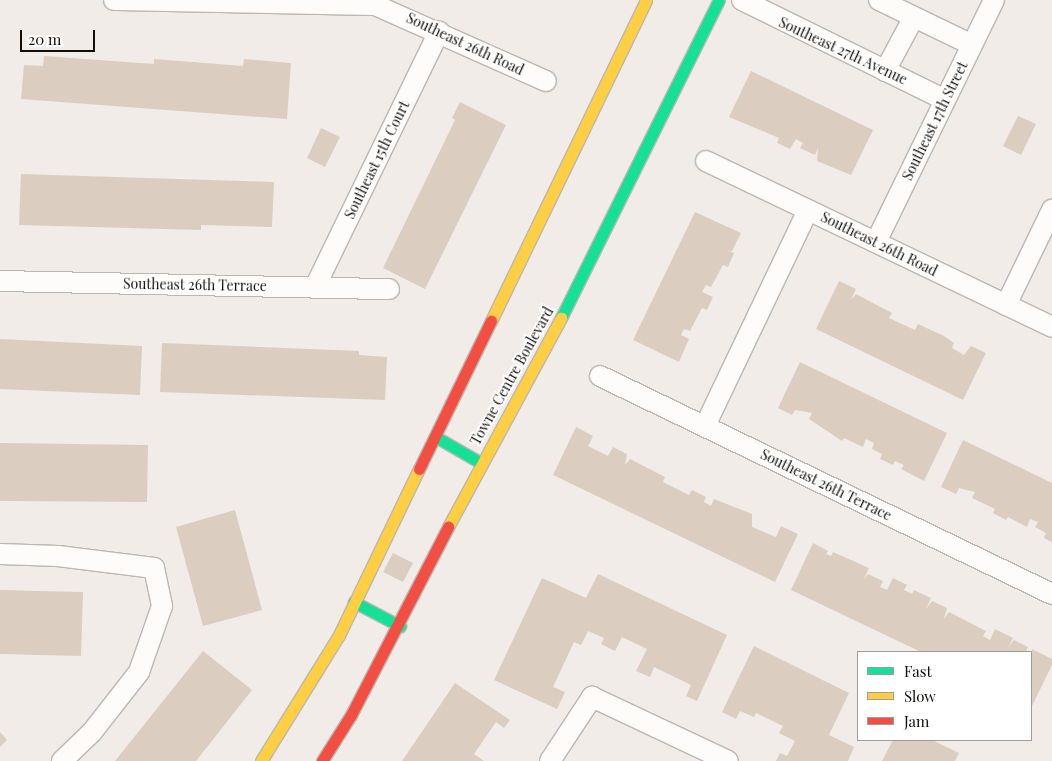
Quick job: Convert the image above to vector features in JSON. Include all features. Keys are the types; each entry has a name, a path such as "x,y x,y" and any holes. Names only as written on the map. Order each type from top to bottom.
{"street":[{"name":"Southeast 26th Road","path":"114,0 246,1 375,5 546,81"},
{"path":"261,761 316,675 354,602 646,0"},
{"name":"Towne Centre Boulevard","path":"322,761 351,716 400,626 481,463 585,275 719,0"},
{"name":"Southeast 27th Avenue","path":"742,0 945,100"},
{"path":"879,0 972,45"},
{"name":"Southeast 17th Street","path":"876,242 994,0"},
{"path":"885,71 914,17"},
{"name":"Southeast 15th Court","path":"315,287 439,32"},
{"name":"Southeast 26th Road","path":"706,161 1052,327"},
{"path":"705,426 808,210"},
{"path":"1006,305 1052,210"},
{"name":"Southeast 26th Terrace","path":"0,281 389,289"},
{"name":"Southeast 26th Terrace","path":"600,376 1052,594"},
{"path":"436,436 481,463"},
{"path":"0,554 58,556 154,568 162,606 139,672 92,732 62,761"},
{"path":"354,602 400,626"},
{"path":"550,761 592,697 728,761"}],"building":[{"path":"44,56 154,64 154,59 243,66 244,59 291,63 287,119 21,99 24,65 43,66"},
{"path":"751,71 873,130 851,175 817,161 818,148 815,155 800,148 803,143 796,139 790,149 777,143 779,138 729,117"},
{"path":"460,102 506,125 425,289 383,268 455,120 452,118"},
{"path":"1018,116 1036,124 1021,155 1003,146"},
{"path":"321,128 340,137 325,167 307,158"},
{"path":"21,174 274,182 272,227 201,225 201,230 19,225"},
{"path":"695,212 741,233 732,251 727,250 734,253 728,267 723,265 711,287 706,285 702,292 713,297 707,310 702,308 690,331 684,329 681,335 689,339 679,362 633,340"},
{"path":"839,281 856,289 851,300 856,294 892,313 889,318 915,330 918,324 944,336 954,343 952,348 964,355 971,346 986,353 963,400 816,329"},
{"path":"0,339 142,346 140,395 0,389"},
{"path":"162,343 359,351 359,355 387,357 385,400 160,392"},
{"path":"800,362 947,433 924,481 901,469 904,465 895,461 893,465 880,459 882,454 872,449 874,443 866,439 863,447 844,438 842,441 809,419 812,413 795,410 792,415 778,408"},
{"path":"576,427 593,436 588,446 608,456 613,447 627,454 625,465 630,459 665,477 663,482 689,495 692,490 706,497 704,502 711,506 714,499 752,514 752,527 776,537 781,526 798,534 775,582 553,475"},
{"path":"963,440 1052,483 1052,542 1044,538 1046,533 1035,527 1038,522 1030,519 1027,527 1008,517 1006,520 993,513 995,509 972,498 975,492 959,488 956,494 941,487"},
{"path":"0,443 148,445 147,502 0,501"},
{"path":"235,510 262,610 203,626 176,527"},
{"path":"813,543 828,551 826,554 831,556 833,552 869,568 864,579 868,574 883,581 880,587 887,590 893,578 907,585 904,590 912,594 914,590 931,598 926,609 932,601 947,608 944,619 949,612 986,631 983,636 990,640 995,629 1013,638 1008,648 1014,640 1028,647 1026,651 919,651 791,590"},
{"path":"393,553 413,563 403,582 383,572"},
{"path":"598,574 727,635 697,701 686,696 691,685 654,667 650,677 636,671 647,649 622,637 615,651 601,644 604,638 588,631 581,645 574,642 553,687 565,692 557,709 494,680 542,578 586,598"},
{"path":"0,590 83,592 81,656 0,654"},
{"path":"754,646 849,693 829,735 854,747 848,761 776,761 780,753 787,756 795,741 779,733 783,726 756,713 754,717 740,711 736,719 722,712"},
{"path":"1032,649 1052,659 1052,665 1032,706"},
{"path":"203,651 252,690 196,761 115,761"},
{"path":"455,683 510,720 504,728 496,722 474,754 484,761 402,761"},
{"path":"0,732 7,740 0,747"},
{"path":"892,741 934,741 959,753 955,761 882,761"}],"traffic: fast":[{"path":"561,318 719,0"},
{"path":"436,437 481,463"},
{"path":"354,602 400,626"}],"traffic: slow":[{"path":"491,321 646,0"},
{"path":"448,527 561,318"},
{"path":"261,761 339,635 419,469"}],"traffic: jam":[{"path":"419,469 491,321"},
{"path":"322,761 351,715 448,527"}]}
